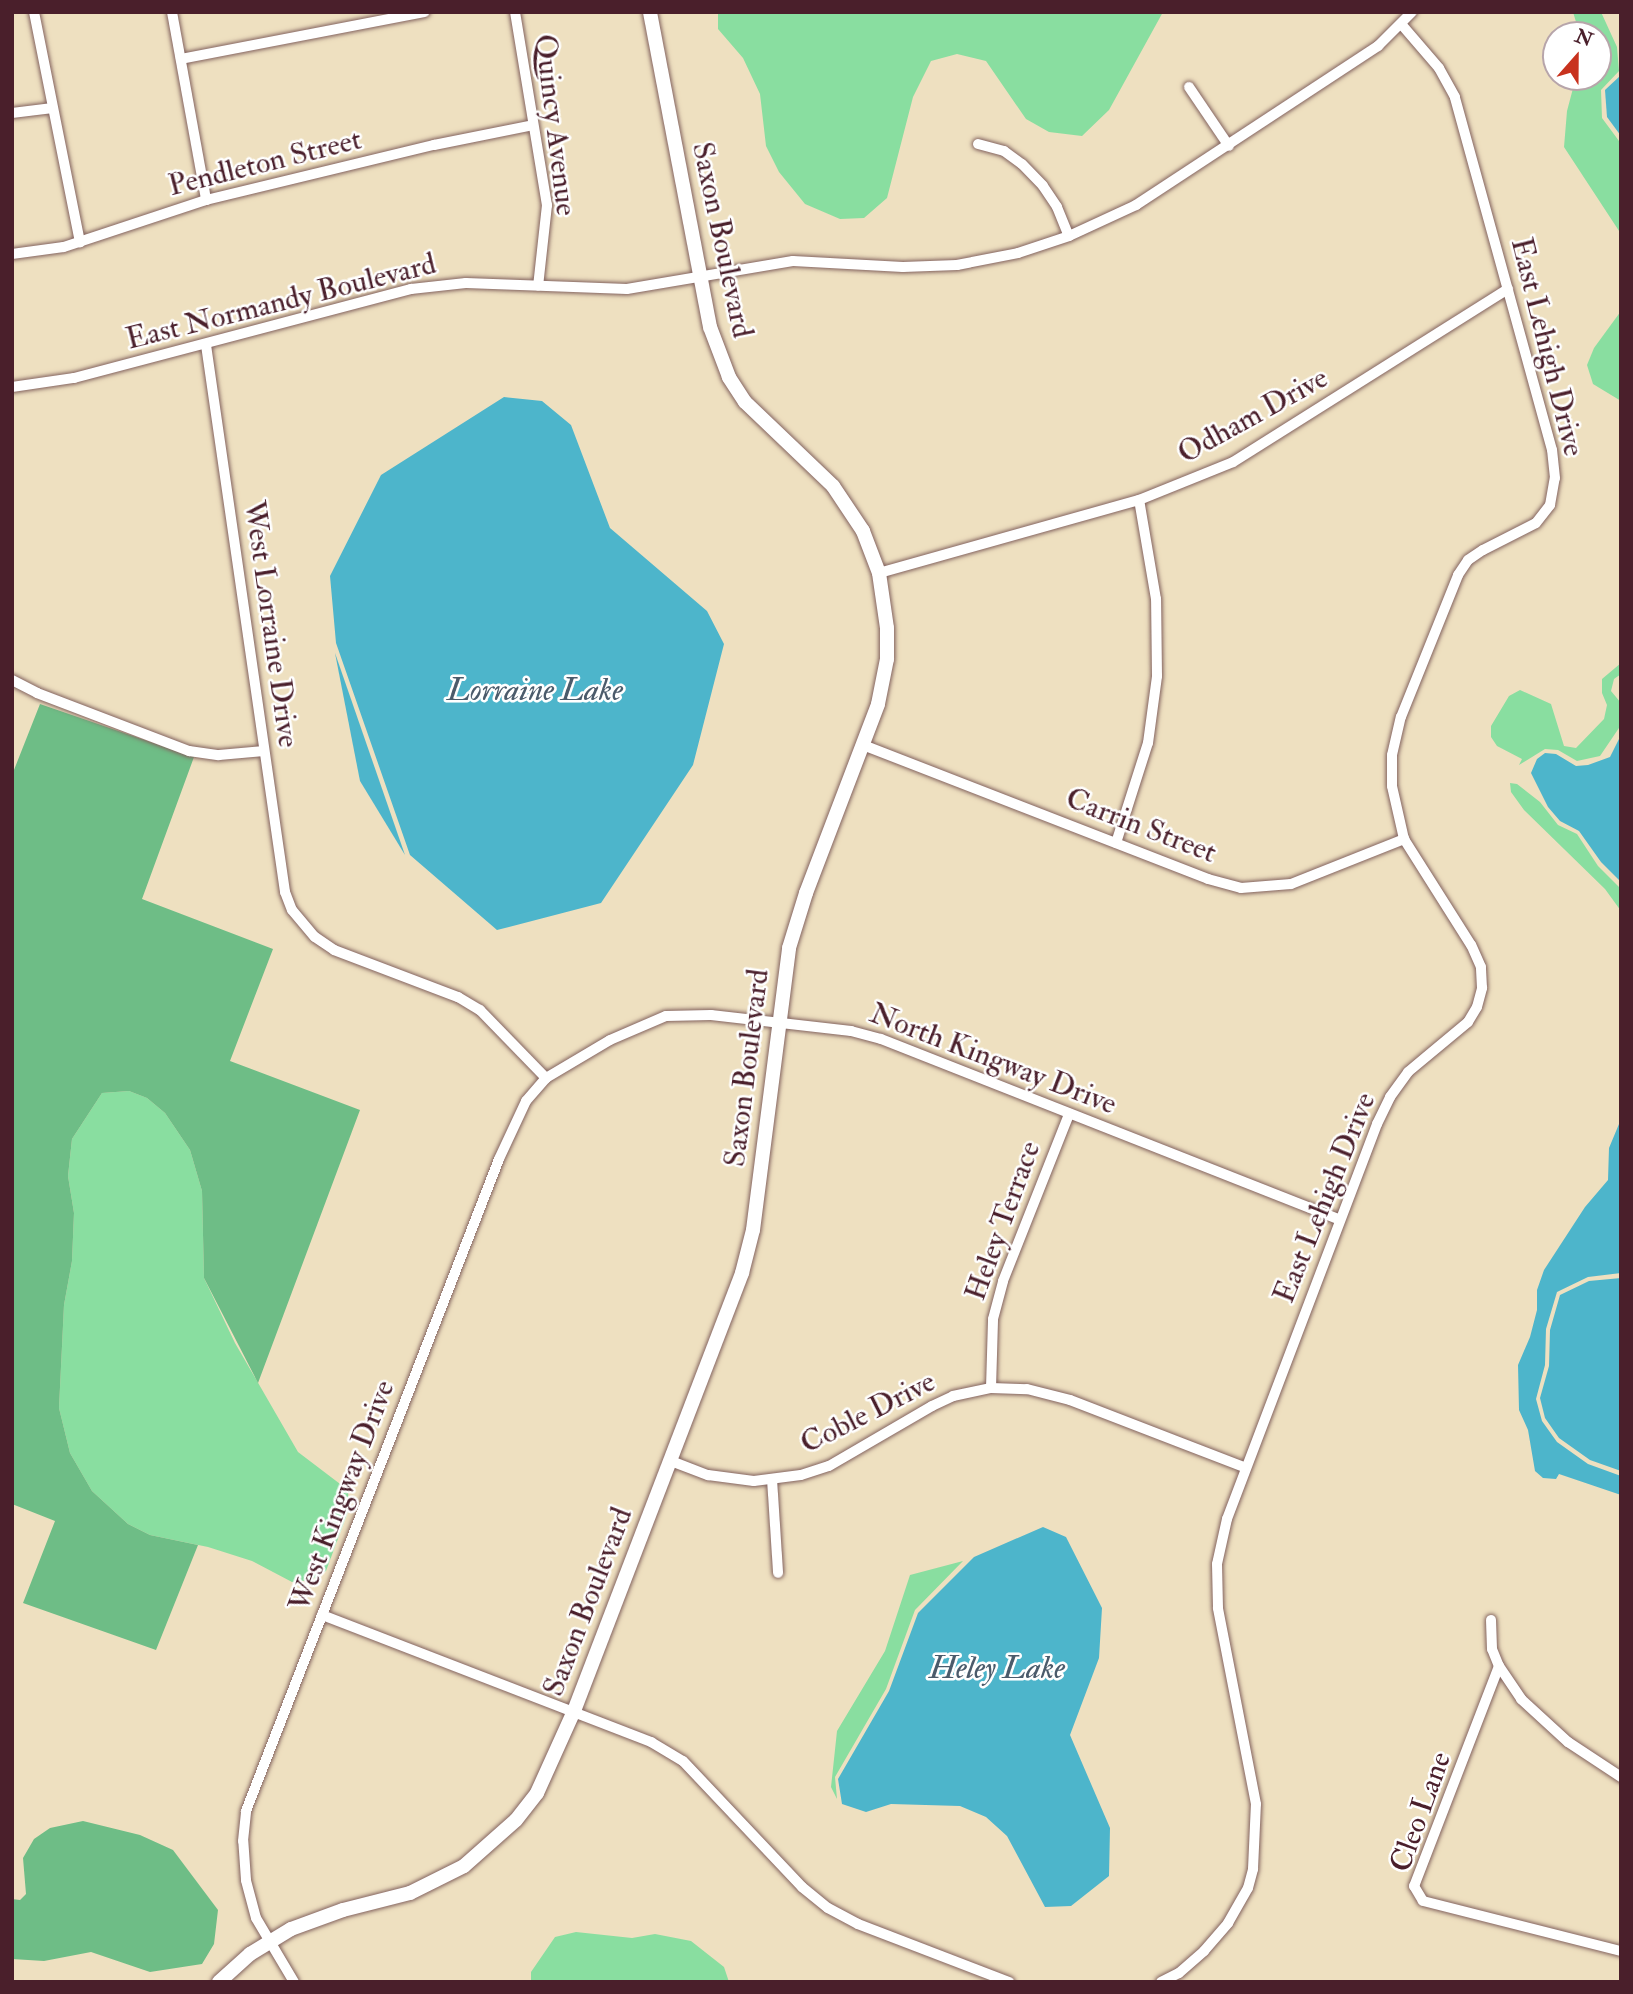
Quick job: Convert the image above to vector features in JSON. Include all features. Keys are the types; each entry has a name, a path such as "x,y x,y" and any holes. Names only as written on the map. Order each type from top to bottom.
{"main road":[{"name":"Saxon Boulevard","path":"219,1982 270,1941 313,1919 410,1893 464,1866 516,1820 537,1793 574,1711 742,1273 753,1230 778,1023 793,930 878,704 887,659 887,628 878,573 863,531 834,487 772,431 745,402 729,377 710,327 650,12"}],"street":[{"path":"34,12 80,242"},
{"path":"172,12 206,200"},
{"path":"181,59 425,12"},
{"name":"Quincy Avenue","path":"515,12 547,205 538,286"},
{"name":"East Normandy Boulevard","path":"12,387 74,378 411,289 466,283 627,289 793,261 903,267 957,265 1018,253 1069,236 1136,205 1378,46 1412,12"},
{"name":"East Lehigh Drive","path":"1161,1982 1179,1973 1204,1951 1228,1923 1248,1888 1252,1869 1256,1804 1219,1608 1217,1564 1227,1519 1244,1467 1390,1097 1426,1054 1468,1022 1477,1007 1482,988 1481,967 1471,945 1404,839 1392,786 1392,755 1401,717 1449,593 1468,560 1536,523 1550,505 1555,478 1552,450 1455,97 1439,68 1401,24"},
{"path":"1189,87 1229,146"},
{"path":"12,113 53,108"},
{"name":"Pendleton Street","path":"12,254 80,242 206,200 434,145 533,125"},
{"path":"978,144 1004,151 1022,164 1043,186 1057,207 1069,236"},
{"name":"Odham Drive","path":"878,573 1139,500 1233,461 1508,289"},
{"name":"West Lorraine Drive","path":"205,345 285,892 292,910 308,931 334,950 458,997 480,1010 545,1078"},
{"path":"1116,843 1148,743 1157,676 1156,598 1139,500"},
{"path":"12,680 37,693 189,751 219,755 264,751"},
{"name":"Carrin Street","path":"863,745 1208,879 1241,888 1291,884 1404,839"},
{"name":"North Kingway Drive","path":"545,1078 610,1040 666,1016 711,1015 851,1031 881,1039 1340,1220"},
{"name":"West Kingway Drive","path":"294,1982 256,1918 246,1880 243,1841 246,1811 508,1137 526,1101 545,1078"},
{"name":"Heley Terrace","path":"991,1388 993,1319 1000,1294 1069,1114"},
{"name":"Coble Drive","path":"671,1461 708,1475 754,1481 772,1479 828,1466 932,1406 953,1396 991,1388 1027,1389 1070,1400 1244,1467"},
{"path":"772,1479 778,1573"},
{"path":"322,1615 651,1742 683,1761 802,1887 828,1908 858,1924 1009,1982"},
{"path":"1491,1620 1490,1637 1499,1665 1521,1699 1568,1742 1621,1777"},
{"name":"Cleo Lane","path":"1499,1665 1414,1886 1423,1901 1621,1951"}],"green space":[{"path":"718,12 1163,12 1109,110 1082,136 1049,132 1026,119 986,61 957,54 931,61 913,97 887,198 864,218 840,219 805,204 779,172 766,146 760,94 743,58 718,29"},
{"path":"1573,12 1601,12 1605,21 1576,21"},
{"path":"1612,36 1617,47 1619,71 1612,78"},
{"path":"1572,91 1601,91 1602,118 1619,141 1621,234 1564,147 1567,111"},
{"path":"1621,311 1621,401 1593,384 1587,365 1594,348"},
{"path":"1621,663 1621,674 1614,679 1611,691 1621,703 1621,725 1600,756 1577,761 1558,750 1545,749 1519,765 1522,759 1497,746 1491,737 1491,726 1509,696 1520,690 1551,704 1564,746 1576,748 1604,719 1607,705 1602,693 1602,679"},
{"path":"40,704 194,757 142,899 273,949 230,1061 360,1110 258,1383 204,1278 202,1191 190,1150 165,1113 147,1098 129,1091 102,1093 72,1139 68,1176 74,1213 72,1261 64,1305 59,1408 70,1453 92,1491 128,1524 150,1535 198,1545 156,1650 23,1603 55,1521 12,1504 12,775"},
{"path":"1510,783 1517,784 1540,802 1558,825 1577,834 1598,866 1621,889 1621,911 1605,889 1524,810 1511,792"},
{"path":"129,1091 147,1098 165,1113 190,1150 202,1191 204,1278 235,1343 298,1452 348,1490 349,1509 326,1571 311,1580 292,1582 252,1561 208,1547 150,1535 128,1524 92,1491 70,1453 59,1408 64,1305 72,1261 74,1213 68,1176 72,1139 102,1093"},
{"path":"963,1561 915,1610 886,1689 835,1777 837,1799 831,1787 837,1731 885,1651 910,1575"},
{"path":"83,1821 140,1835 173,1850 218,1910 214,1944 202,1964 150,1972 91,1952 44,1961 12,1959 12,1899 20,1900 26,1894 23,1858 34,1839 50,1828"},
{"path":"576,1932 632,1938 655,1934 691,1941 724,1967 729,1982 531,1982 531,1972 555,1937"}],"water":[{"path":"1621,75 1621,136 1607,117 1605,91 1612,91 1612,83"},
{"name":"Lorraine Lake","path":"504,397 542,401 571,425 610,528 707,611 724,644 693,765 601,903 497,930 410,855 336,643 330,576 381,475"},
{"path":"335,653 405,855 360,781"},
{"path":"1621,735 1621,882 1601,862 1579,831 1560,821 1548,807 1531,773 1537,759 1545,753 1556,754 1576,766 1588,765 1610,757"},
{"path":"1621,1101 1621,1273 1588,1277 1557,1292 1546,1329 1545,1365 1536,1399 1542,1421 1557,1442 1588,1464 1621,1476 1621,1495 1559,1474 1556,1479 1543,1478 1535,1471 1528,1430 1519,1410 1518,1365 1530,1337 1537,1310 1537,1290 1544,1270 1585,1207 1608,1180 1609,1148 1619,1124"},
{"path":"1621,1278 1621,1471 1590,1460 1559,1438 1545,1418 1540,1398 1549,1366 1550,1330 1560,1295 1589,1281"},
{"name":"Heley Lake","path":"1043,1527 1066,1537 1102,1608 1099,1658 1070,1735 1110,1828 1109,1876 1071,1906 1045,1907 1007,1836 986,1817 960,1806 891,1804 866,1812 842,1804 838,1779 889,1691 918,1613 974,1557"}]}
